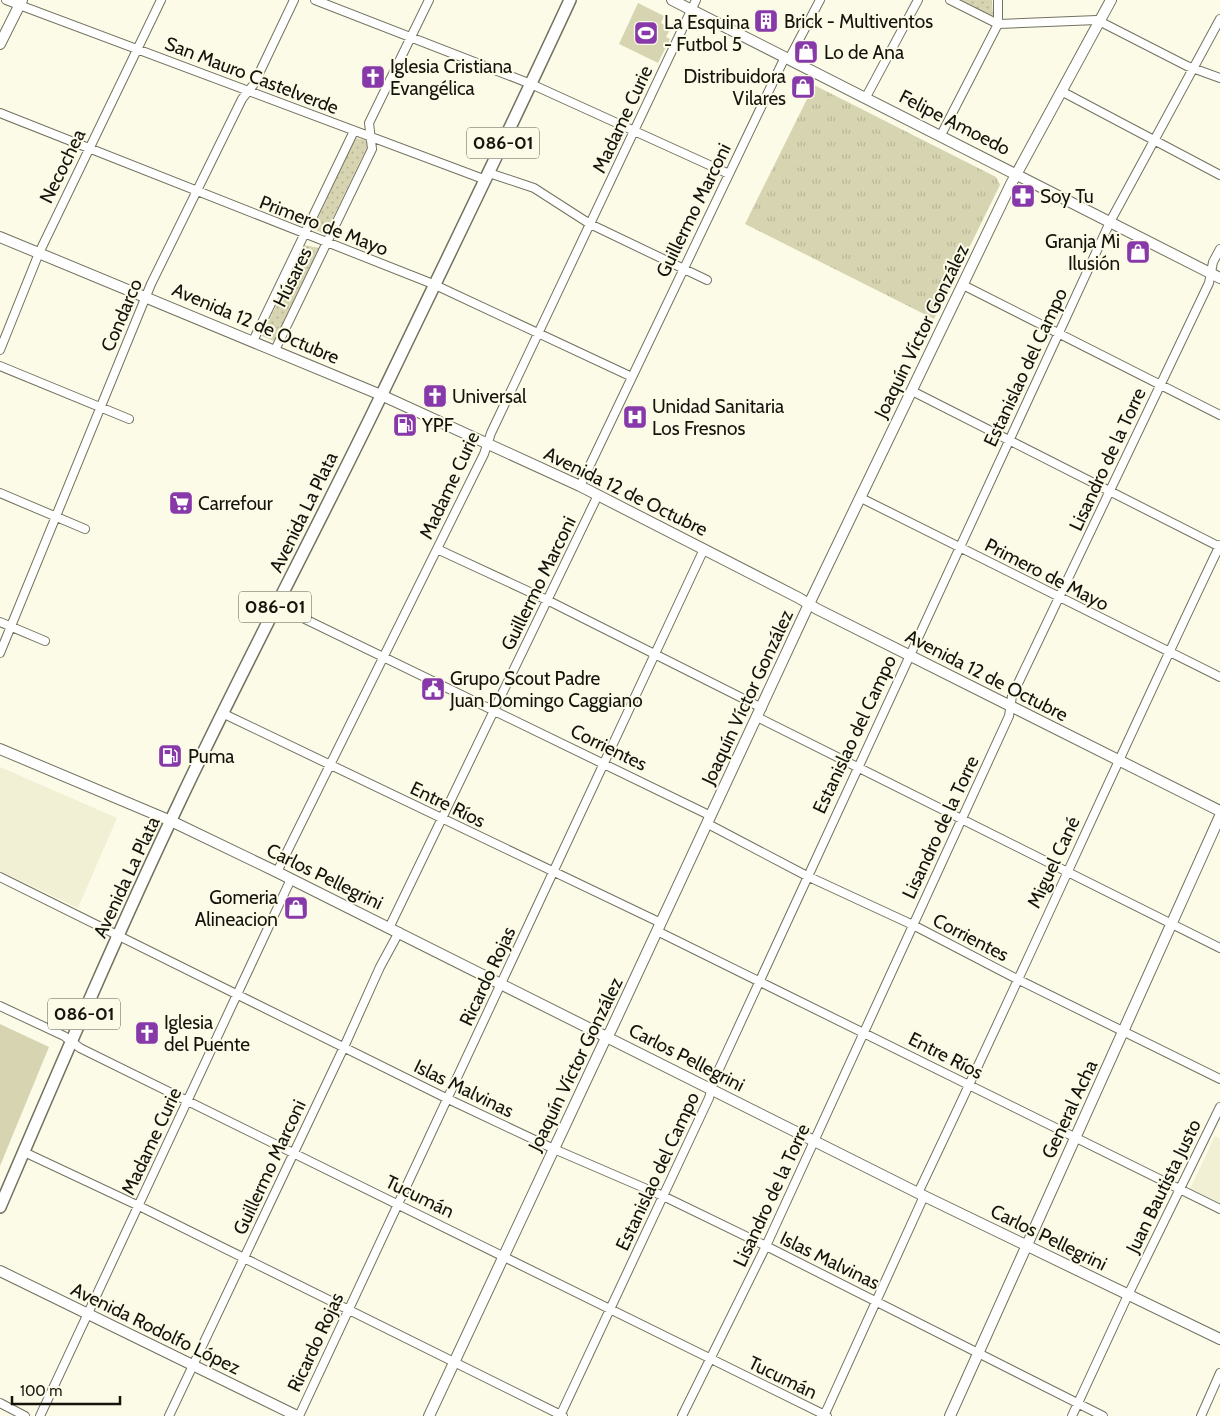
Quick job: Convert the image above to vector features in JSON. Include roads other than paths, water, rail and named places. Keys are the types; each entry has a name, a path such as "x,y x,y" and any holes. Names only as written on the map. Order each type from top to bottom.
{"main road":[{"name":"Avenida La Plata","path":"0,1207 119,934 222,713 381,395 570,0"}],"street":[{"name":"San Mauro Castelverde","path":"6,0 20,3 370,137 487,176 534,188 590,224 707,280"},
{"name":"Necochea","path":"0,350 39,253 161,0"},
{"name":"Condarco","path":"0,653 146,297 242,99 249,91 294,0"},
{"path":"315,0 531,84 636,130 728,174"},
{"name":"Húsares","path":"275,350 372,149 369,124 429,0"},
{"name":"Felipe Amoedo","path":"672,0 694,5 787,58 1111,220 1215,275"},
{"name":"Guillermo Marconi","path":"580,486 728,174 787,58 820,0"},
{"path":"866,97 918,0"},
{"path":"950,0 998,24 1092,19 1100,21 1193,68 1220,78"},
{"path":"941,135 998,24 998,0"},
{"name":"Joaquín Víctor González","path":"429,1416 809,604 1017,173 1111,0"},
{"path":"0,44 20,3"},
{"name":"Madame Curie","path":"277,872 488,443 538,333 694,5"},
{"name":"Estanislao del Campo","path":"561,1416 712,1090 714,1080 856,768 1111,220 1220,19"},
{"path":"1062,91 1220,175"},
{"name":"Primero de Mayo","path":"0,113 304,235 433,284 632,377"},
{"name":"Húsares","path":"253,341 354,131"},
{"name":"Avenida 12 de Octubre","path":"0,237 381,395 580,486 1010,707 1220,811"},
{"name":"Lisandro de la Torre","path":"682,1416 766,1246 865,1032 1009,716 1012,696 1208,283 1215,275 1213,262 1220,249"},
{"path":"963,285 1161,384 1220,416"},
{"path":"0,366 129,419"},
{"path":"912,391 1220,547"},
{"path":"0,493 85,529"},
{"name":"Guillermo Marconi","path":"169,1416 344,1047 442,820 598,495"},
{"name":"Primero de Mayo","path":"861,498 1058,598 1220,677"},
{"name":"Miguel Cané","path":"825,1416 1017,979 1117,760 1220,547"},
{"path":"437,549 547,600 655,655 856,768 1220,948"},
{"name":"Ricardo Rojas","path":"298,1416 502,984 704,549"},
{"name":"Corrientes","path":"276,606 604,763 807,876 913,925 1017,979 1220,1078"},
{"path":"0,622 45,641"},
{"name":"Entre Ríos","path":"222,713 553,872 760,982 865,1032 1220,1209"},
{"name":"Carlos Pellegrini","path":"0,749 171,821 277,872 815,1140 921,1195 1220,1339"},
{"name":"General Acha","path":"950,1416 1220,816"},
{"name":"Islas Malvinas","path":"0,877 119,934 448,1099 554,1149 663,1196 877,1300 1103,1416"},
{"name":"Madame Curie","path":"40,1416 238,995 290,879"},
{"name":"Tucumán","path":"0,1006 72,1042 80,1048 825,1416"},
{"name":"Juan Bautista Justo","path":"1072,1416 1128,1295 1220,1107"},
{"path":"24,1152 139,1206 454,1361 561,1416"},
{"name":"Avenida Rodolfo López","path":"0,1271 298,1416"},
{"path":"1201,1416 1220,1373"},
{"path":"0,1403 25,1416"}],"place":[{"name":"Brick - Multiventos","path":"766,21"},
{"name":"La Esquina - Futbol 5","path":"646,33"},
{"name":"Lo de Ana","path":"806,52"},
{"name":"Iglesia Cristiana Evangélica","path":"373,77"},
{"name":"Distribuidora Vilares","path":"803,87"},
{"name":"Soy Tu","path":"1023,196"},
{"name":"Granja Mi Ilusión","path":"1138,252"},
{"name":"Universal","path":"435,396"},
{"name":"Unidad Sanitaria Los Fresnos","path":"635,417"},
{"name":"YPF","path":"405,425"},
{"name":"Carrefour","path":"181,503"},
{"name":"Grupo Scout Padre Juan Domingo Caggiano","path":"433,689"},
{"name":"Puma","path":"170,756"},
{"name":"Gomeria Alineacion","path":"296,908"},
{"name":"Iglesia del Puente","path":"147,1033"}]}
